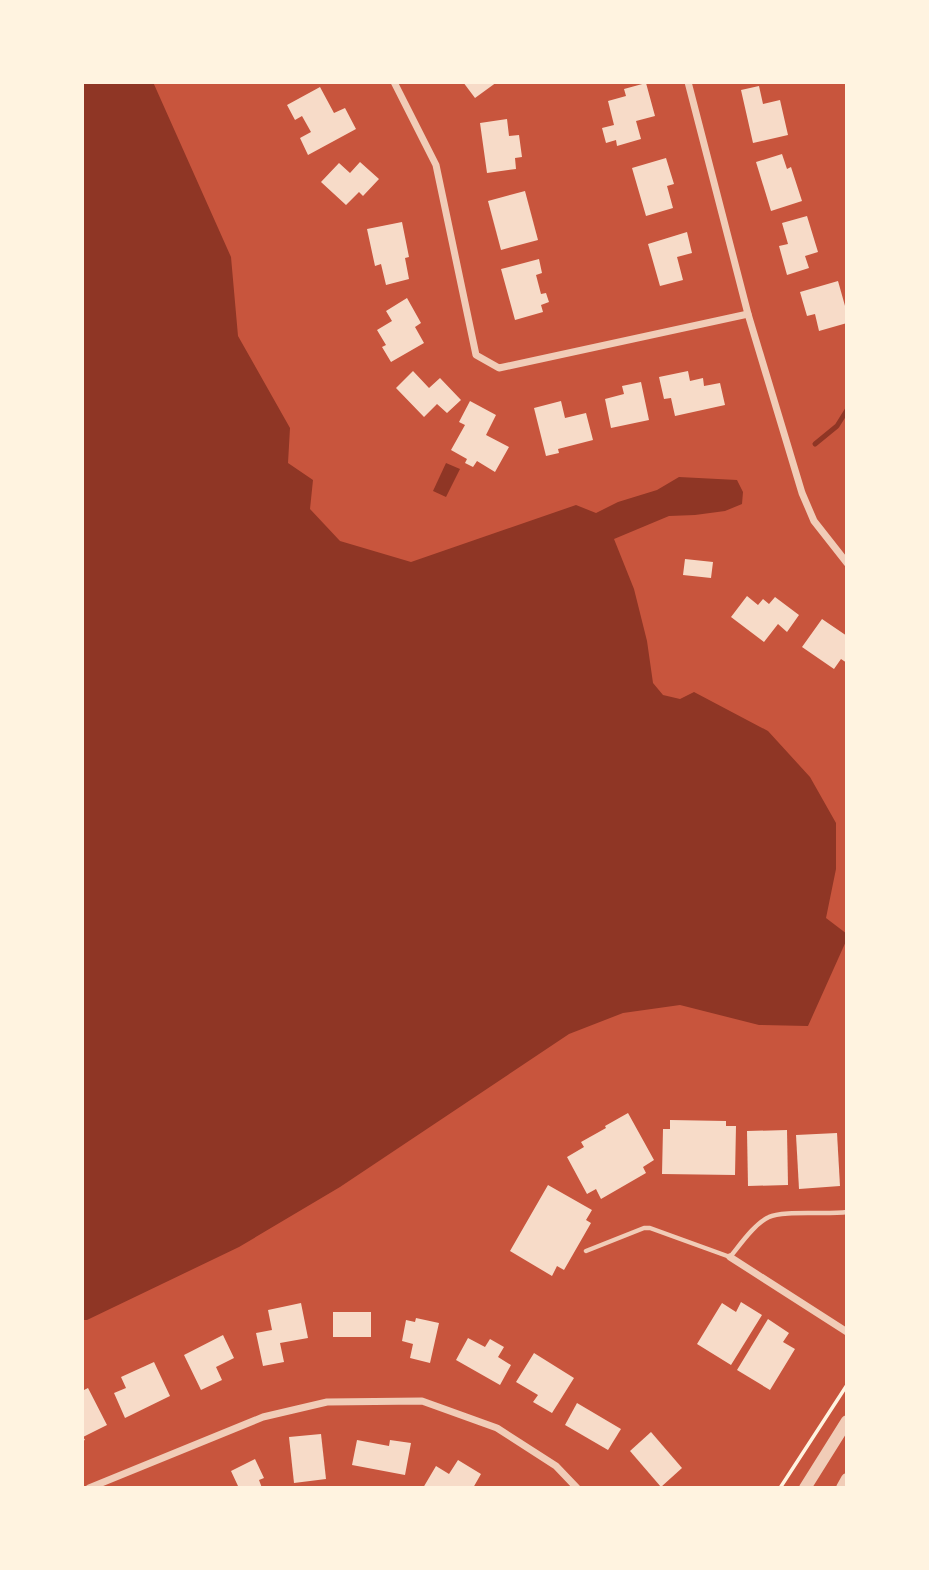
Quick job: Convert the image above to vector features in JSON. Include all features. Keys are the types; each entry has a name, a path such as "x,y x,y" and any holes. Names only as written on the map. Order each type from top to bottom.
{"street":[{"path":"394,82 436,164 476,355 499,368 748,314"},
{"path":"688,82 748,314 802,493 814,521 847,563"},
{"path":"730,1257 847,1332"},
{"path":"89,1488 263,1417 327,1402 422,1402 497,1428 556,1466 577,1488"},
{"path":"804,1488 847,1421"},
{"path":"842,1488 847,1479"}],"lane":[{"path":"586,1251 650,1228 730,1257 752,1231 769,1217 783,1214 847,1213"}],"path":[{"path":"780,1488 847,1385"}],"shaded area":[{"path":"82,82 153,82 231,257 238,336 290,428 288,463 313,480 310,509 340,541 411,562 576,505 596,513 618,502 657,490 679,477 737,480 743,492 742,504 725,511 669,516 614,539 634,589 647,641 653,683 663,695 680,699 694,692 768,731 810,777 836,823 836,869 826,918 847,934 808,1026 759,1025 680,1005 623,1013 569,1034 340,1187 239,1247 87,1320 82,1320"},
{"path":"446,463 460,469 446,497 433,491"}],"building":[{"path":"463,82 497,82 475,98"},
{"path":"646,83 655,116 636,121 641,139 617,146 616,140 606,143 602,128 614,125 608,101 626,96 624,89"},
{"path":"759,86 763,104 780,100 788,135 753,143 741,90"},
{"path":"320,87 334,113 345,108 356,129 308,155 300,138 311,132 302,116 295,120 287,105"},
{"path":"507,119 509,136 519,135 522,157 515,158 516,169 487,173 480,123"},
{"path":"782,154 787,169 791,167 802,201 771,211 756,162"},
{"path":"666,158 674,184 667,186 673,208 646,216 632,168"},
{"path":"360,162 379,179 363,196 359,192 346,205 321,182 339,163 350,173"},
{"path":"525,191 538,240 501,250 488,201"},
{"path":"807,216 818,252 805,256 809,268 787,275 779,246 788,244 782,223"},
{"path":"402,222 409,257 405,258 409,279 386,285 381,264 375,266 367,229"},
{"path":"687,232 692,253 677,257 683,280 660,286 648,244"},
{"path":"539,259 542,273 536,275 541,294 546,293 549,302 541,305 543,312 515,320 501,269"},
{"path":"838,281 847,323 819,331 815,314 807,316 800,292"},
{"path":"407,298 421,323 415,327 424,343 391,362 382,347 386,345 377,330 392,321 386,311"},
{"path":"413,371 429,388 440,378 461,400 447,413 437,404 424,417 396,388"},
{"path":"688,371 690,381 703,378 704,386 720,383 725,405 675,416 671,398 664,399 659,377"},
{"path":"641,382 649,420 611,428 605,399 624,394 622,386"},
{"path":"470,401 496,415 486,435 509,447 495,472 477,461 473,467 465,463 467,459 451,450 465,425 459,422"},
{"path":"561,401 565,418 586,413 593,440 558,449 559,453 546,456 534,408"},
{"path":"685,559 713,562 711,578 683,575"},
{"path":"747,596 758,605 763,599 769,604 775,597 799,615 787,632 778,624 764,642 731,617"},
{"path":"822,619 847,636 847,663 841,659 834,669 802,647"},
{"path":"628,1113 654,1160 643,1167 646,1173 601,1199 596,1189 587,1194 567,1157 584,1147 581,1142"},
{"path":"670,1120 726,1121 726,1126 736,1126 735,1175 662,1174 663,1129 670,1129"},
{"path":"787,1130 788,1185 748,1186 747,1131"},
{"path":"837,1133 840,1186 799,1189 796,1135"},
{"path":"548,1185 592,1210 586,1220 591,1223 564,1270 557,1266 552,1276 510,1251"},
{"path":"741,1302 762,1315 731,1365 697,1344 722,1303 736,1312"},
{"path":"301,1303 308,1338 280,1343 284,1362 263,1366 256,1333 272,1330 268,1310"},
{"path":"333,1312 371,1312 371,1337 333,1337"},
{"path":"416,1318 439,1323 430,1363 410,1358 413,1344 402,1341 406,1320 415,1322"},
{"path":"768,1319 789,1333 783,1342 795,1349 770,1390 737,1370"},
{"path":"223,1335 234,1358 216,1367 222,1380 201,1390 184,1355"},
{"path":"468,1338 485,1347 490,1339 504,1347 498,1357 511,1365 500,1385 456,1360"},
{"path":"534,1353 574,1378 552,1413 533,1402 538,1395 516,1382"},
{"path":"154,1362 170,1396 125,1418 114,1393 126,1388 121,1377"},
{"path":"88,1388 107,1425 83,1437 85,1440 82,1441 82,1391"},
{"path":"577,1403 621,1429 608,1450 565,1425"},
{"path":"651,1432 682,1468 661,1487 630,1451"},
{"path":"321,1434 326,1479 294,1483 289,1437"},
{"path":"357,1440 389,1446 390,1440 411,1443 405,1475 352,1465"},
{"path":"255,1459 264,1478 259,1480 262,1488 234,1488 238,1486 231,1471"},
{"path":"458,1460 481,1474 473,1488 423,1488 436,1466 449,1474"}],"waterway":[{"path":"815,444 837,426 847,410"}]}
